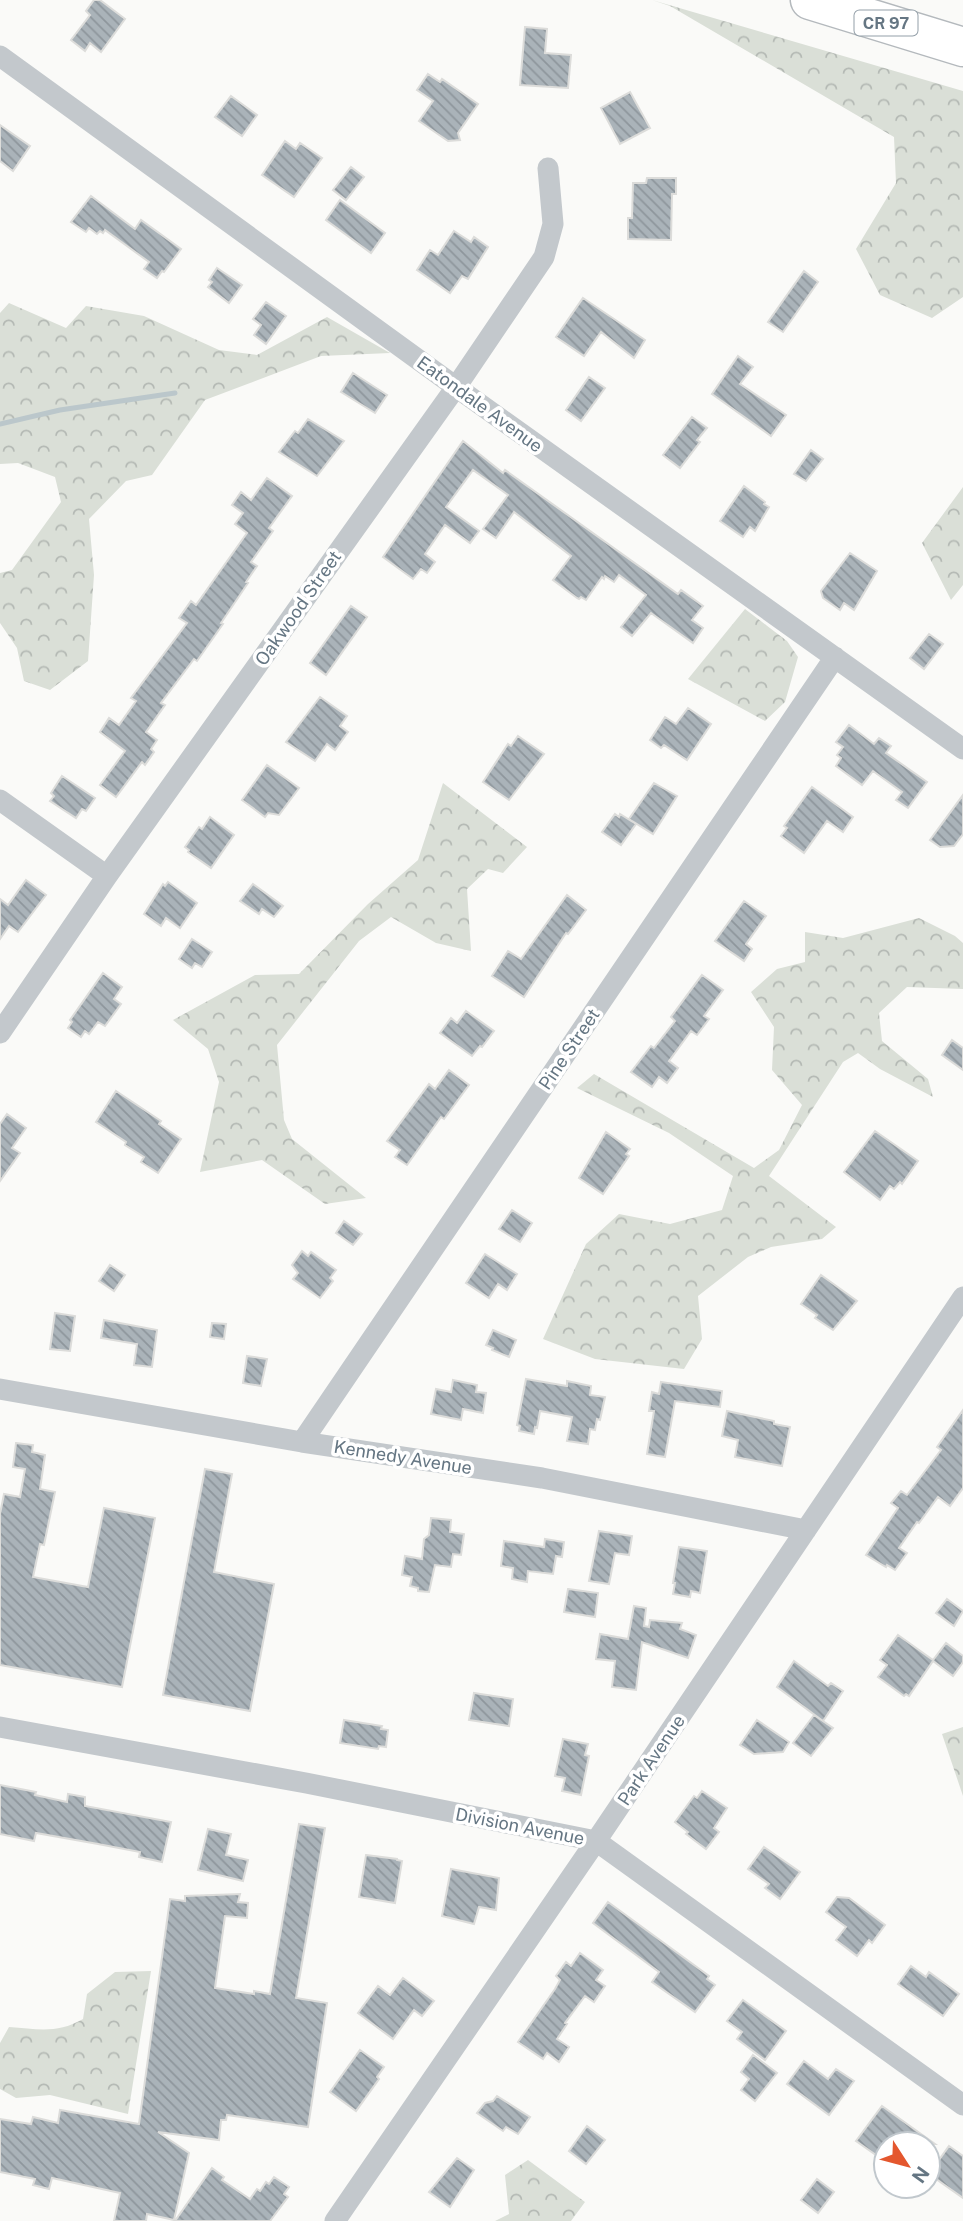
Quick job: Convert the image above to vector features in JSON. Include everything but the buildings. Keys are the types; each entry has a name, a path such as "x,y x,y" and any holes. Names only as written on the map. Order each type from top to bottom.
{"highway":[{"name":"CR 97","path":"810,0 963,47"}],"street":[{"name":"Eatondale Avenue","path":"0,56 456,387 963,749"},
{"name":"Oakwood Street","path":"0,1033 107,876 456,387 544,257 553,224 548,168"},
{"name":"Pine Street","path":"302,1442 835,657"},
{"path":"0,800 107,876"},
{"name":"Park Avenue","path":"335,2221 596,1841 963,1297"},
{"name":"Kennedy Avenue","path":"0,1389 302,1442 541,1478 806,1530"},
{"name":"Division Avenue","path":"0,1727 306,1783 596,1841 963,2105"}],"green space":[{"path":"652,0 963,91 963,297 932,318 880,295 856,249 896,183 894,137 670,6"},
{"path":"9,303 66,328 86,306 144,316 219,350 257,355 327,317 390,353 321,356 205,400 152,475 126,481 89,519 94,575 88,661 50,690 24,681 17,648 0,623 0,573 12,570 61,502 55,477 18,463 0,464 0,313"},
{"path":"963,487 963,585 951,600 922,543"},
{"path":"745,609 787,641 798,657 785,702 765,721 688,679"},
{"path":"443,783 527,847 503,873 488,869 467,889 471,951 436,943 391,917 359,941 277,1045 284,1120 292,1139 366,1198 325,1204 262,1160 200,1172 219,1082 208,1049 173,1020 255,975 299,974 368,904 418,860"},
{"path":"919,918 955,936 963,943 963,989 907,987 879,1013 882,1041 928,1079 933,1097 880,1069 858,1053 843,1062 769,1176 836,1227 822,1239 771,1247 748,1257 698,1296 702,1339 684,1369 595,1359 543,1339 586,1244 619,1214 670,1224 722,1210 733,1176 669,1133 577,1088 594,1074 754,1168 779,1150 802,1105 772,1070 774,1027 751,992 777,969 805,962 805,932 843,938"},
{"path":"963,1727 963,1796 942,1734"},
{"path":"151,1971 128,2114 50,2095 16,2098 0,2089 0,2043 9,2027 47,2029 74,2024 83,2019 87,1994 115,1972"},
{"path":"528,2160 585,2202 571,2221 495,2221 509,2214 505,2175"}],"waterway":[{"path":"0,424 60,410 175,393"}]}
